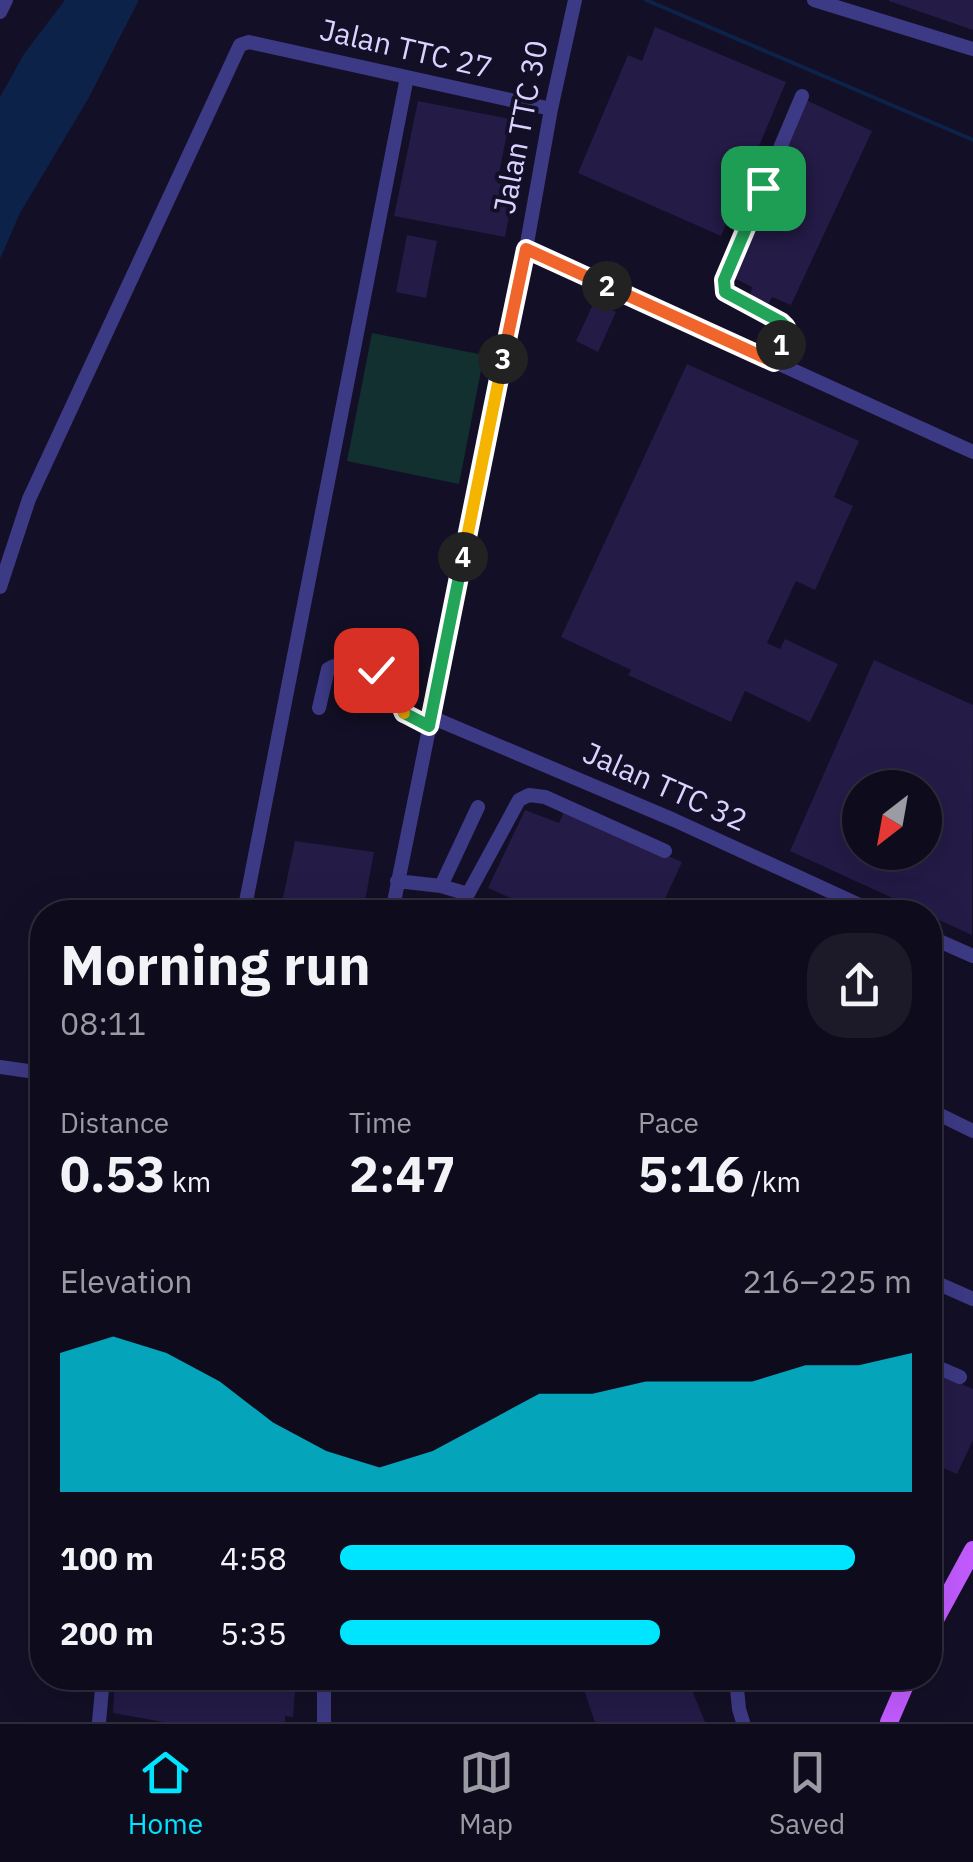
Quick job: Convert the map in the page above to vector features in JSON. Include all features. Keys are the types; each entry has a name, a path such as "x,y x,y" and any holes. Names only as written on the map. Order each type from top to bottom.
{"main road":[{"path":"942,1607 973,1550"},
{"path":"889,1722 903,1690"}],"street":[{"path":"0,12 6,0"},
{"name":"Jalan TTC 30","path":"394,900 526,249 550,109 575,0"},
{"path":"814,0 862,7 973,49"},
{"name":"Jalan TTC 27","path":"0,587 29,499 240,45 248,42 550,109"},
{"path":"246,900 407,77"},
{"path":"774,362 786,327 725,292 724,280 802,96"},
{"path":"526,249 973,452"},
{"path":"319,708 328,669 336,664 355,666 385,674 394,685 404,714 430,722"},
{"name":"Jalan TTC 32","path":"430,722 674,820 848,900"},
{"path":"465,900 519,800 529,795 545,797 665,851"},
{"path":"440,886 478,807"},
{"path":"397,881 468,894"},
{"path":"942,942 973,956"},
{"path":"0,1067 30,1071"},
{"path":"942,1116 973,1131"},
{"path":"942,1285 973,1299"},
{"path":"942,1369 960,1377"},
{"path":"98,1722 101,1690"},
{"path":"324,1690 324,1722"},
{"path":"737,1690 743,1722"}],"green space":[{"path":"372,333 484,355 459,484 347,461"}],"water":[{"path":"65,0 139,0 88,99 20,213 0,259 0,97 24,54"}],"building":[{"path":"889,0 973,0 973,30 889,1"},
{"path":"655,27 786,82 721,236 578,173 628,55 642,61"},
{"path":"806,100 872,131 791,305 772,297 766,308 749,300 752,287 730,276"},
{"path":"418,101 510,119 497,183 514,186 505,237 394,216"},
{"path":"407,235 437,241 426,298 396,292"},
{"path":"594,302 616,312 598,352 576,341"},
{"path":"687,364 859,441 834,497 853,506 815,590 796,581 767,643 780,649 785,639 838,664 810,722 745,691 731,722 628,675 631,670 561,637"},
{"path":"874,660 973,705 972,935 942,921 942,900 897,900 790,851"},
{"path":"525,810 559,823 564,811 682,862 665,900 515,900 488,888"},
{"path":"295,841 374,852 365,900 283,900"},
{"path":"942,1375 973,1389 973,1440 957,1474 942,1467"},
{"path":"114,1690 295,1690 293,1717 285,1716 285,1722 163,1722 113,1713"},
{"path":"584,1690 692,1690 705,1722 595,1722"}],"waterway":[{"path":"646,0 973,140"}],"route":[{"path":"376,670 394,685 404,714 429,726 526,249 774,362 786,327 725,292 724,286 763,188"}]}
